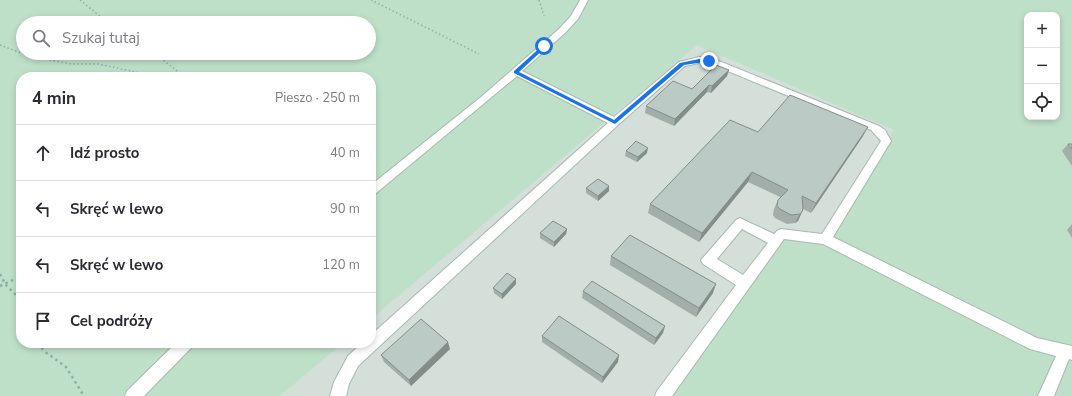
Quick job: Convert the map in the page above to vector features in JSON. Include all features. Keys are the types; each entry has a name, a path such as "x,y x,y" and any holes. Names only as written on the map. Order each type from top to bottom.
{"lane":[{"path":"376,187 485,99 562,31 575,17 584,0"},
{"path":"376,340 615,122 682,64 699,60 709,61 720,65 875,128 882,133 886,141 825,239"},
{"path":"516,72 615,122"},
{"path":"745,283 708,260 740,223 776,241"},
{"path":"662,396 781,234 825,239 1035,344 1068,352 1046,396"},
{"path":"133,396 181,348"},
{"path":"338,396 342,382 353,361 367,348"}],"path":[{"path":"80,0 99,16"},
{"path":"371,0 479,54"},
{"path":"539,0 544,16"},
{"path":"0,45 16,51"},
{"path":"49,60 72,64 98,64 136,72"},
{"path":"163,60 179,72"},
{"path":"0,274 6,284 16,295"},
{"path":"0,286 16,279"},
{"path":"42,348 66,367 84,396"}],"shaded area":[{"path":"570,0 1024,116 1024,120 1057,120 1072,396 106,396 115,348 376,348 376,130"}],"green space":[{"path":"0,0 1072,0 1072,396 669,396 781,237 832,237 894,130 697,45 376,315 376,72 16,72 16,348 337,348 280,396 0,396"}],"building":[{"path":"716,65 729,70 712,86 709,85 675,119 646,106 673,81 692,89"},
{"path":"790,95 868,127 816,203 802,196 802,212 800,214 791,215 777,206 778,200 788,190 752,172 702,233 650,204 730,120 758,132"},
{"path":"636,141 648,148 638,157 626,151"},
{"path":"598,179 609,186 598,196 586,188"},
{"path":"553,221 567,229 554,242 540,233"},
{"path":"630,235 716,284 699,308 611,256"},
{"path":"507,273 516,279 502,294 493,288"},
{"path":"592,281 665,326 656,338 583,291"},
{"path":"559,316 619,355 603,377 542,336"},
{"path":"421,319 448,342 409,380 381,355"}],"route":[{"path":"544,46 516,72 615,122 682,64 699,60 709,61"}]}
